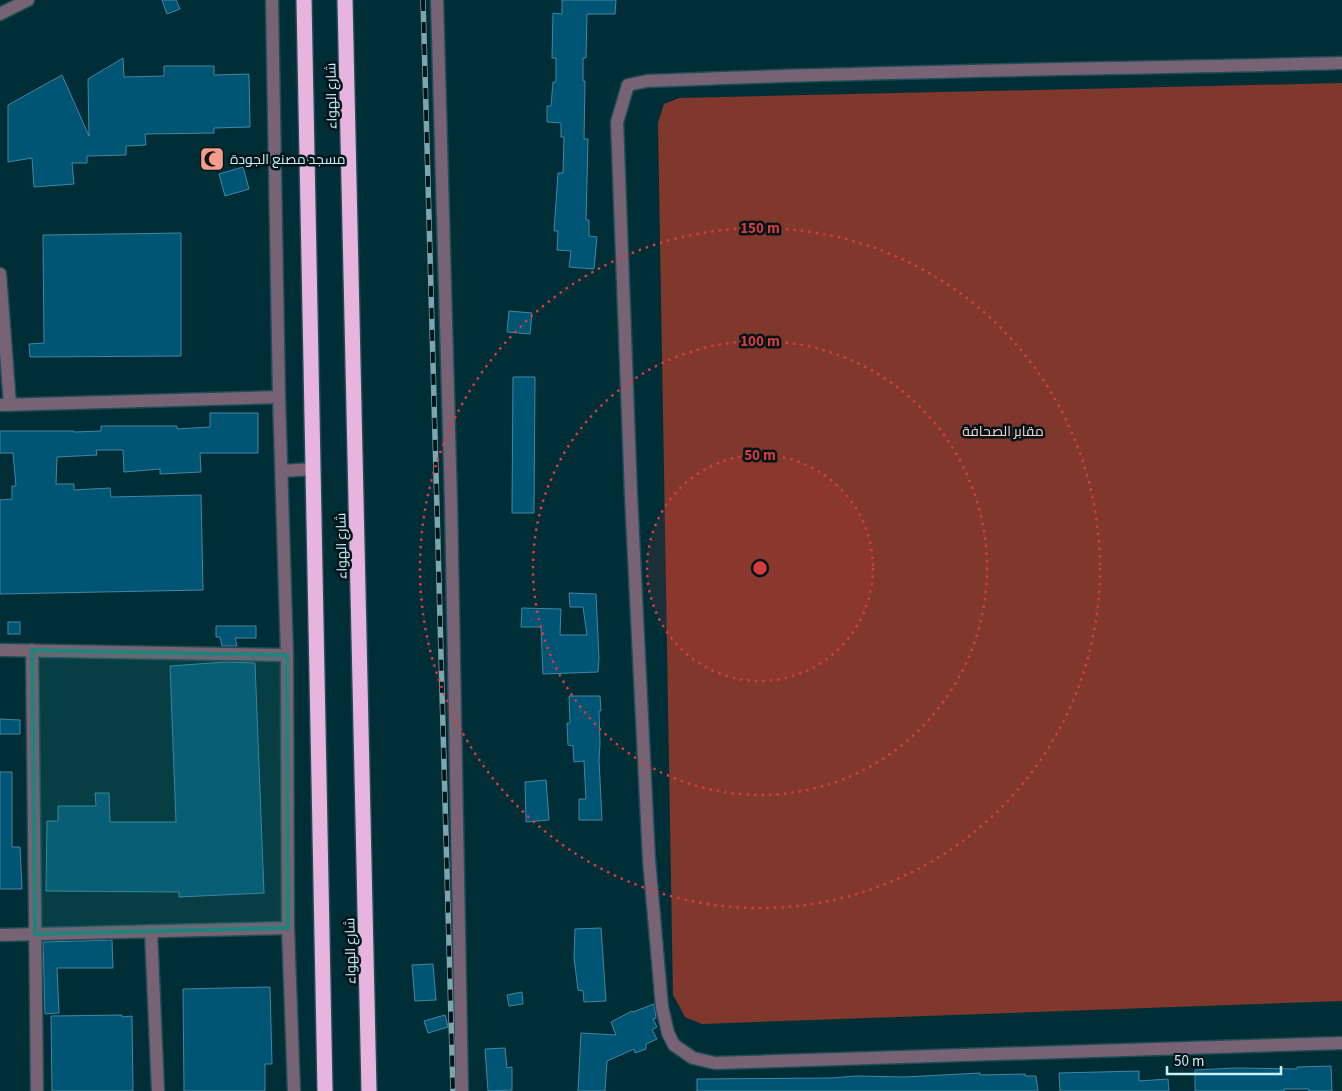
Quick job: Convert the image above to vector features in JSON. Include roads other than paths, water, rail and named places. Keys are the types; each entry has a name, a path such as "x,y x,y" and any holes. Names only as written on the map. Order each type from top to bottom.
{"highway":[{"name":"شارع الهواء","path":"304,0 325,1091"},
{"name":"شارع الهواء","path":"345,0 369,1091"}],"street":[{"path":"0,14 28,0"},
{"path":"272,0 279,397 287,655 288,928 294,1091"},
{"path":"437,0 451,512 462,1091"},
{"path":"1342,63 971,72 793,74 647,81 628,85 617,122 632,505 649,860 662,1007 668,1033 674,1046 693,1058 715,1062 1342,1043"},
{"path":"0,274 5,405 279,397"},
{"path":"282,471 312,469"},
{"path":"0,650 287,655"},
{"path":"32,650 37,1091"},
{"path":"0,935 288,928"},
{"path":"151,931 158,1091"}],"railway":[{"path":"423,0 453,1091"}],"place":[{"name":"مسجد مصنع الجودة","path":"212,159"}],"park label":[{"name":"مقابر الصحافة","path":"1003,431"}]}
